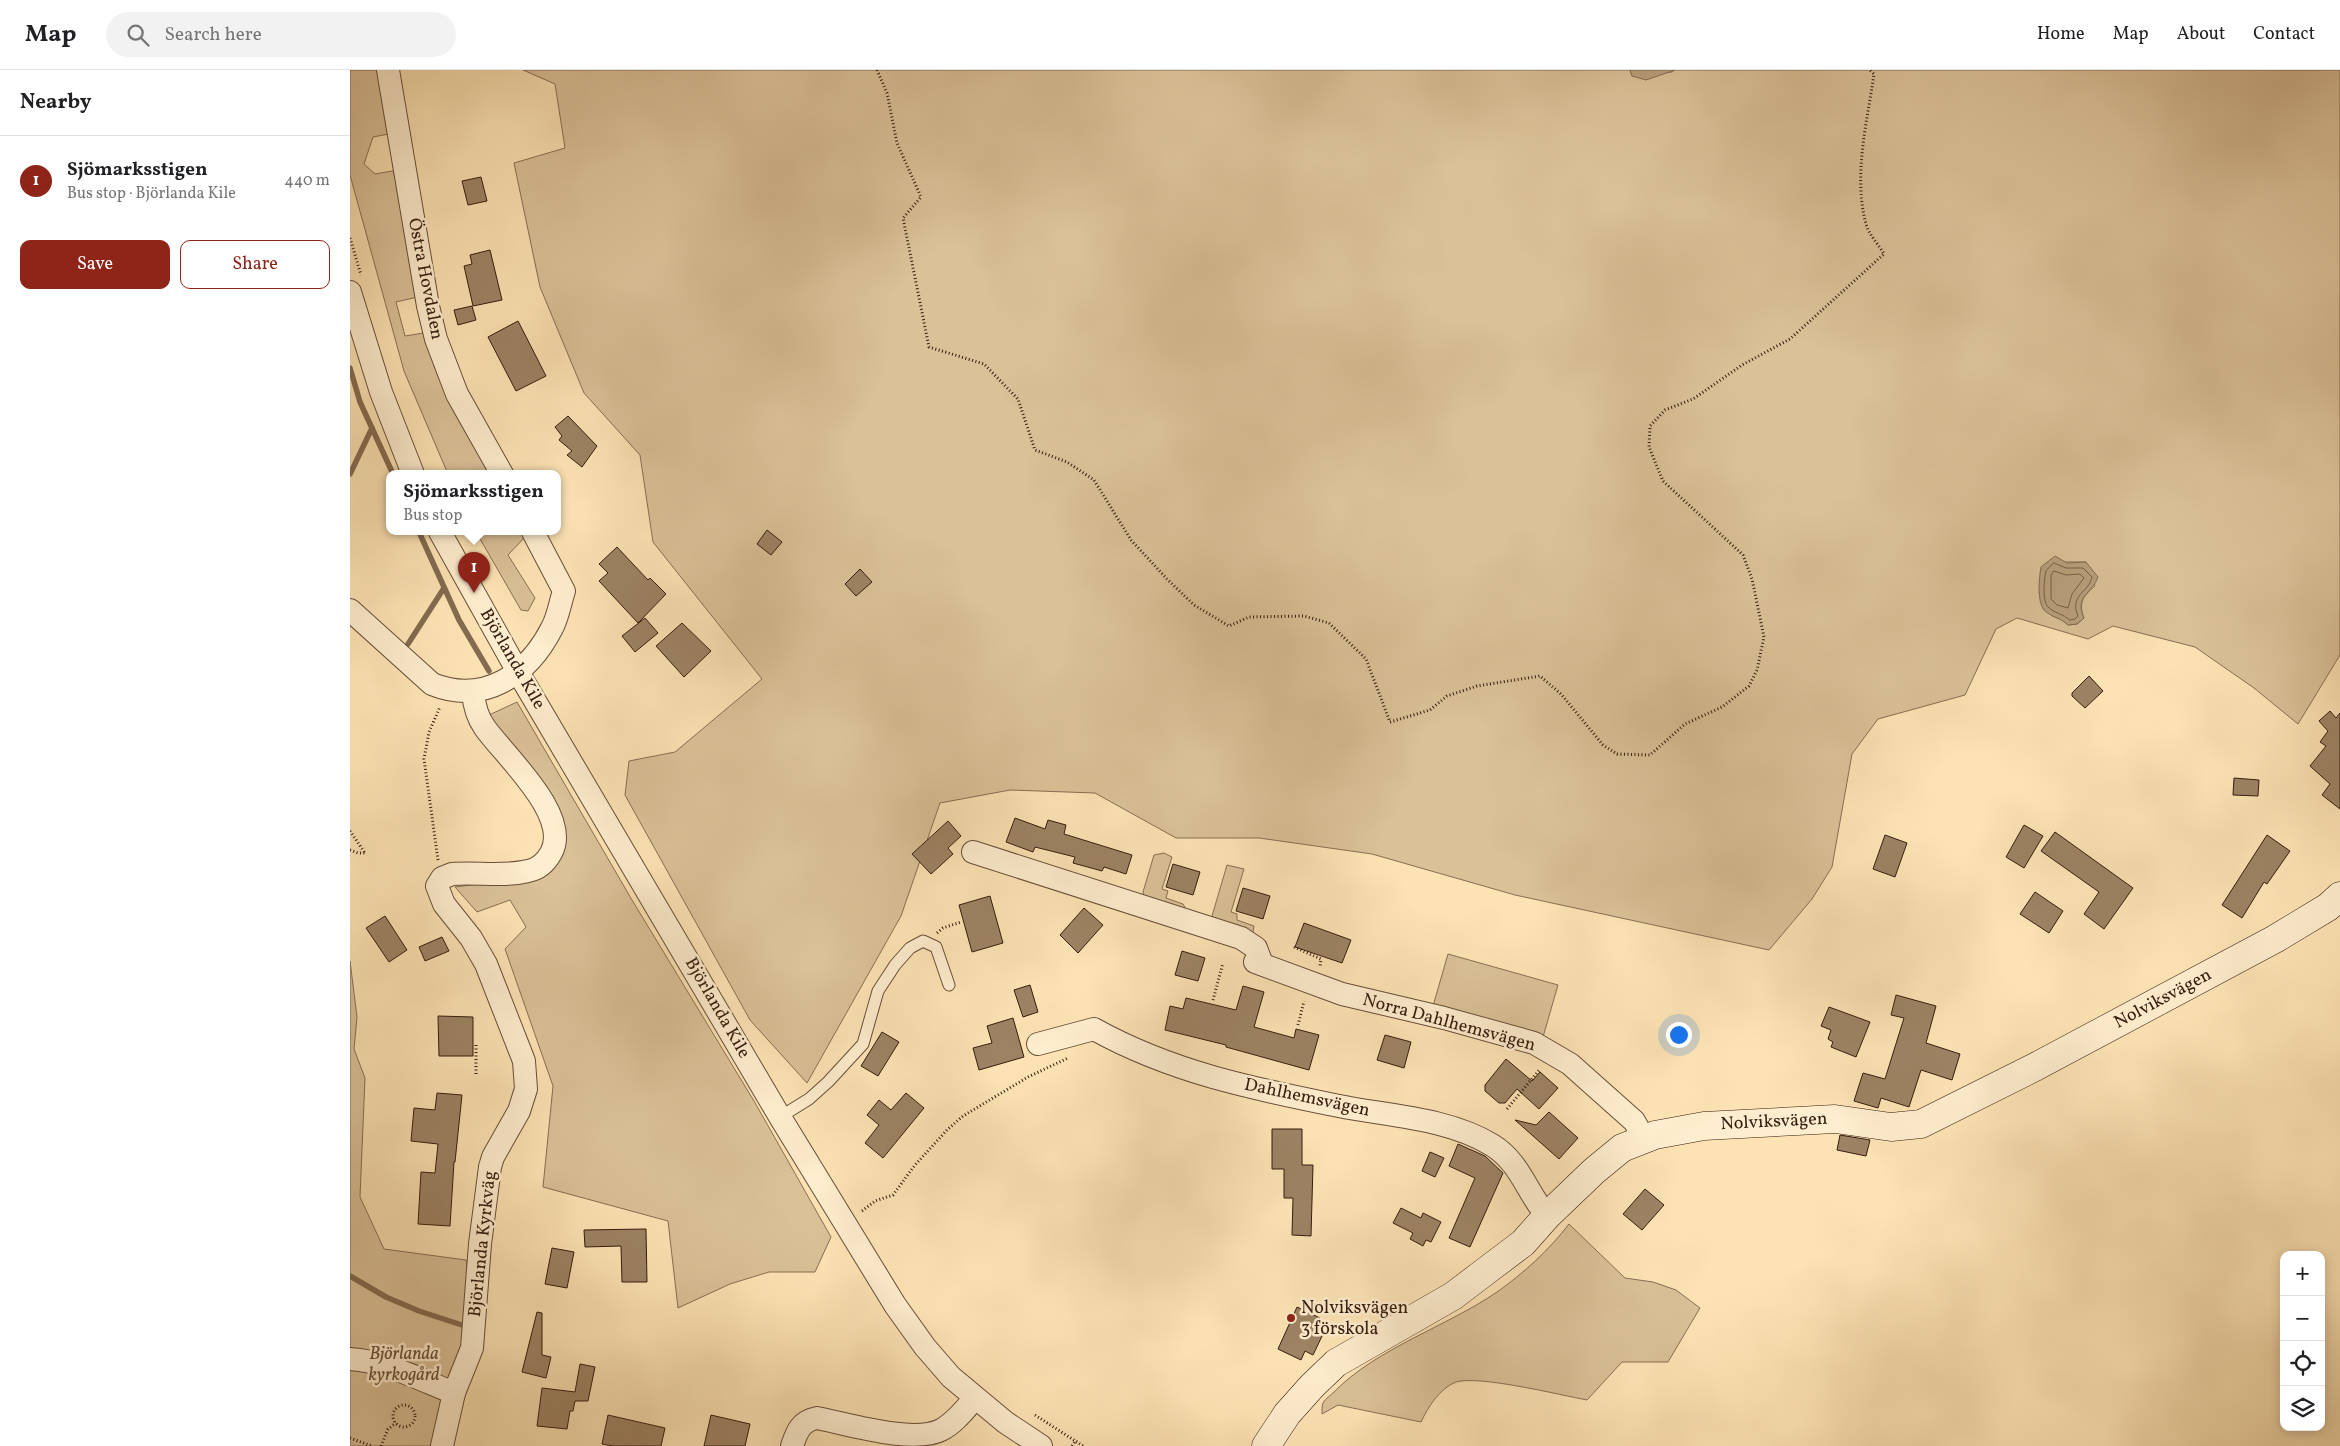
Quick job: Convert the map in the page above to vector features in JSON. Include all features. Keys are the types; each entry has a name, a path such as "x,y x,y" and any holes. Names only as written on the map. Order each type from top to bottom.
{"street":[{"name":"Östra Hovdalen","path":"388,70 428,306 436,339 457,394 500,470"},
{"path":"350,292 387,408 411,470"},
{"name":"Björlanda Kile","path":"442,535 518,672 780,1117 895,1305 924,1347 951,1377 975,1398 1041,1446"},
{"path":"350,610 432,684 454,691 473,692 488,688 518,672 538,648 552,628 564,591 535,535"},
{"path":"441,880 452,874 528,871 542,866 555,846 552,818 534,789 484,727 477,713 473,692"},
{"name":"Norra Dahlhemsvägen","path":"973,852 1241,938 1256,948 1258,963 1342,994 1534,1043 1570,1064 1621,1108 1634,1121 1644,1138"},
{"name":"Björlanda Kyrkväg","path":"441,880 437,886 439,895 471,938 486,964 524,1061 526,1089 519,1112 493,1157 490,1167 480,1244 472,1348 454,1393 442,1446"},
{"name":"Nolviksvägen","path":"1266,1446 1287,1414 1336,1363 1453,1296 1523,1243 1547,1216 1594,1170 1622,1148 1644,1138 1677,1130 1734,1124 1835,1120 1891,1127 1921,1124 2035,1067 2275,939 2328,907 2340,896"},
{"name":"Dahlhemsvägen","path":"1038,1044 1094,1029 1142,1053 1180,1068 1257,1089 1456,1129 1493,1145 1515,1165 1529,1186 1538,1206 1547,1216"},
{"path":"350,1359 362,1360 399,1371 454,1393"},
{"path":"792,1446 800,1426 807,1420 817,1418 910,1436 931,1434 942,1430 975,1398"}],"lane":[{"path":"780,1117 808,1099 828,1082 863,1044 878,991 910,948 923,941 936,947 949,985"}],"path":[{"path":"877,70 887,93 897,143 921,197 903,218 929,347 984,364 1018,399 1035,450 1067,462 1094,480 1131,540 1194,605 1229,626 1249,617 1304,616 1330,623 1366,659 1390,722 1430,710 1447,696 1477,686 1540,676 1561,694 1603,745 1617,754 1650,755 1685,724 1722,707 1749,686 1757,670 1764,637 1752,579 1743,555 1663,481 1649,447 1650,426 1665,410 1693,399 1742,364 1790,339 1884,254 1866,226 1860,187 1863,145 1874,74 1870,70"},
{"path":"441,880 424,759 429,732 441,701 442,688"},
{"path":"350,831 365,853 350,850"},
{"path":"927,943 943,928 961,922"},
{"path":"1213,1000 1223,962"},
{"path":"867,1207 875,1201 893,1194 915,1165 947,1130 963,1116 1028,1077 1071,1057 1073,1052 1068,1035"},
{"path":"476,1044 476,1074"},
{"path":"1507,1109 1552,1054"},
{"path":"406,1405 411,1407 415,1416 414,1421 406,1426 396,1423 394,1413 396,1408 406,1405"},
{"path":"381,1446 388,1429 396,1423"},
{"path":"350,1438 372,1446"},
{"path":"1072,1446 1076,1440"}],"green space":[{"path":"350,70 382,70 394,133 373,137 364,164 375,174 398,170 422,296 396,302 405,336 430,332 489,470 446,470 404,371 350,175"},
{"path":"523,70 1630,70 1632,76 1672,72 1675,70 2340,70 2340,655 2298,724 2254,688 2195,647 2113,626 2088,639 2017,618 1996,629 1965,695 1878,719 1852,754 1832,867 1812,899 1769,950 1515,895 1372,854 1259,838 1176,838 1095,793 1010,790 940,803 901,916 807,1083 750,1020 625,795 629,761 675,752 762,679 653,542 640,455 584,393 540,287 514,163 565,148 555,84","holes":["2062,562 2086,562 2095,586 2087,593 2083,600 2082,613 2084,618 2077,624 2068,625 2061,619 2052,616 2039,593 2041,585"]},
{"path":"478,535 524,535 525,537 508,555 535,598 528,611 521,610"},
{"path":"517,702 632,900 754,1101 831,1237 815,1272 769,1272 730,1284 678,1308 668,1221 543,1187 553,1086 505,949 526,927 510,900 477,912 455,887 529,878 561,835 489,715"},
{"path":"1164,853 1172,857 1162,889 1168,891 1166,898 1183,904 1186,909 1144,896 1143,892 1154,855"},
{"path":"1227,865 1244,869 1231,912 1237,914 1237,920 1254,926 1253,932 1214,919 1212,916"},
{"path":"1448,954 1558,985 1543,1037 1433,1006"},
{"name":"Björlanda kyrkogård","path":"350,961 357,1017 354,1049 365,1078 360,1197 384,1249 466,1260 473,1291 470,1329 437,1446 350,1446"},
{"path":"1569,1224 1625,1278 1653,1282 1676,1290 1700,1308 1668,1362 1622,1362 1587,1400 1500,1383 1467,1381 1456,1382 1440,1393 1421,1422 1338,1405 1322,1414 1324,1402 1351,1377 1391,1350 1477,1305 1497,1292 1536,1261"}],"water":[{"path":"1630,70 1675,70 1646,80 1632,76"},
{"path":"2055,556 2067,563 2086,562 2098,577 2082,600 2081,611 2084,618 2077,624 2068,625 2047,612 2040,601 2041,567"}],"building":[{"path":"481,177 487,201 468,205 462,181"},
{"path":"490,250 502,300 473,306 464,266 472,264 470,255"},
{"path":"472,306 476,320 458,325 454,310"},
{"path":"518,321 546,376 516,391 488,337"},
{"path":"568,416 597,446 582,467 567,455 572,451 559,440 562,436 555,427"},
{"path":"767,530 782,542 771,555 757,544"},
{"path":"617,547 648,580 650,578 666,594 638,623 599,581 608,573 599,564"},
{"path":"860,569 872,582 856,596 845,584"},
{"path":"645,618 658,633 635,652 622,636"},
{"path":"682,623 711,651 684,677 656,646"},
{"path":"2089,676 2103,691 2085,708 2072,696 2072,693"},
{"path":"2330,711 2336,718 2340,713 2340,809 2322,795 2330,784 2310,766 2326,746 2320,742 2328,731 2319,721"},
{"path":"2234,778 2259,780 2258,796 2233,795"},
{"path":"1015,818 1045,829 1048,820 1066,825 1064,834 1132,855 1126,874 1104,867 1102,871 1073,863 1075,857 1035,847 1033,852 1006,842"},
{"path":"948,821 961,836 948,848 953,854 931,874 912,854"},
{"path":"2024,825 2043,836 2024,868 2006,857"},
{"path":"2055,832 2133,888 2104,929 2084,914 2099,892 2041,851"},
{"path":"1885,835 1907,843 1895,877 1873,869"},
{"path":"2267,835 2290,851 2267,884 2264,882 2242,918 2222,905"},
{"path":"1173,864 1200,872 1193,895 1166,887"},
{"path":"1243,888 1270,896 1263,919 1236,911"},
{"path":"2035,892 2063,911 2049,933 2020,914"},
{"path":"990,896 1003,943 972,952 959,905"},
{"path":"1084,908 1103,925 1078,953 1060,935"},
{"path":"385,916 407,950 389,962 366,928"},
{"path":"1304,923 1351,940 1342,963 1295,947"},
{"path":"442,937 449,951 425,961 419,947"},
{"path":"1182,951 1205,958 1198,981 1175,975"},
{"path":"1030,985 1038,1012 1023,1017 1014,990"},
{"path":"1243,986 1264,992 1254,1027 1294,1038 1296,1029 1319,1035 1309,1070 1226,1047 1226,1045 1165,1030 1170,1006 1183,1009 1186,998 1236,1010"},
{"path":"1896,995 1936,1006 1926,1043 1960,1054 1952,1080 1921,1070 1909,1107 1881,1098 1878,1108 1854,1101 1863,1073 1885,1079 1904,1018 1891,1015"},
{"path":"1829,1007 1870,1022 1856,1057 1831,1047 1833,1042 1828,1039 1831,1030 1821,1026"},
{"path":"438,1016 473,1017 473,1056 439,1056"},
{"path":"1013,1018 1024,1057 979,1070 973,1048 992,1043 987,1026"},
{"path":"882,1032 899,1042 878,1076 861,1066"},
{"path":"1385,1035 1411,1042 1404,1068 1377,1060"},
{"path":"1506,1059 1532,1081 1540,1072 1558,1088 1539,1109 1517,1089 1505,1103 1499,1103 1485,1091 1485,1085"},
{"path":"437,1093 462,1095 454,1162 450,1226 418,1224 421,1172 435,1173 438,1144 411,1141 414,1108 435,1110"},
{"path":"906,1093 924,1108 883,1158 865,1143 879,1125 867,1115 879,1100 891,1110"},
{"path":"1549,1112 1578,1138 1559,1159 1515,1120 1536,1125"},
{"path":"1272,1129 1302,1129 1302,1165 1313,1165 1311,1236 1292,1235 1293,1198 1284,1198 1284,1169 1272,1169"},
{"path":"1840,1135 1870,1140 1866,1156 1837,1150"},
{"path":"1458,1144 1485,1156 1503,1173 1470,1247 1449,1238 1475,1178 1449,1166"},
{"path":"1430,1152 1444,1158 1435,1177 1422,1171"},
{"path":"1645,1189 1664,1205 1642,1230 1623,1214"},
{"path":"1401,1208 1421,1218 1423,1213 1441,1222 1431,1242 1426,1240 1423,1246 1410,1239 1413,1233 1393,1223"},
{"path":"646,1229 647,1282 622,1282 621,1246 585,1247 584,1230"},
{"path":"552,1248 574,1252 567,1288 545,1284"},
{"path":"1297,1307 1320,1318 1316,1328 1324,1332 1313,1355 1305,1351 1301,1360 1278,1349"},
{"path":"537,1312 542,1313 542,1355 551,1357 546,1378 522,1372"},
{"path":"580,1364 595,1367 588,1401 575,1401 573,1411 570,1411 567,1429 537,1426 542,1388 575,1392"},
{"path":"608,1415 665,1428 661,1446 613,1446 602,1444"},
{"path":"711,1415 750,1424 745,1446 704,1446"}],"waterway":[{"path":"350,368 360,402 391,470"},
{"path":"350,474 372,428"},
{"path":"420,535 459,620 489,671"},
{"path":"408,644 444,588"},
{"path":"350,1276 386,1297 419,1311 468,1327"}],"place":[{"name":"Sjömarksstigen","path":"474,593"},
{"name":"Nolviksvägen 3 förskola","path":"1291,1318"}]}
